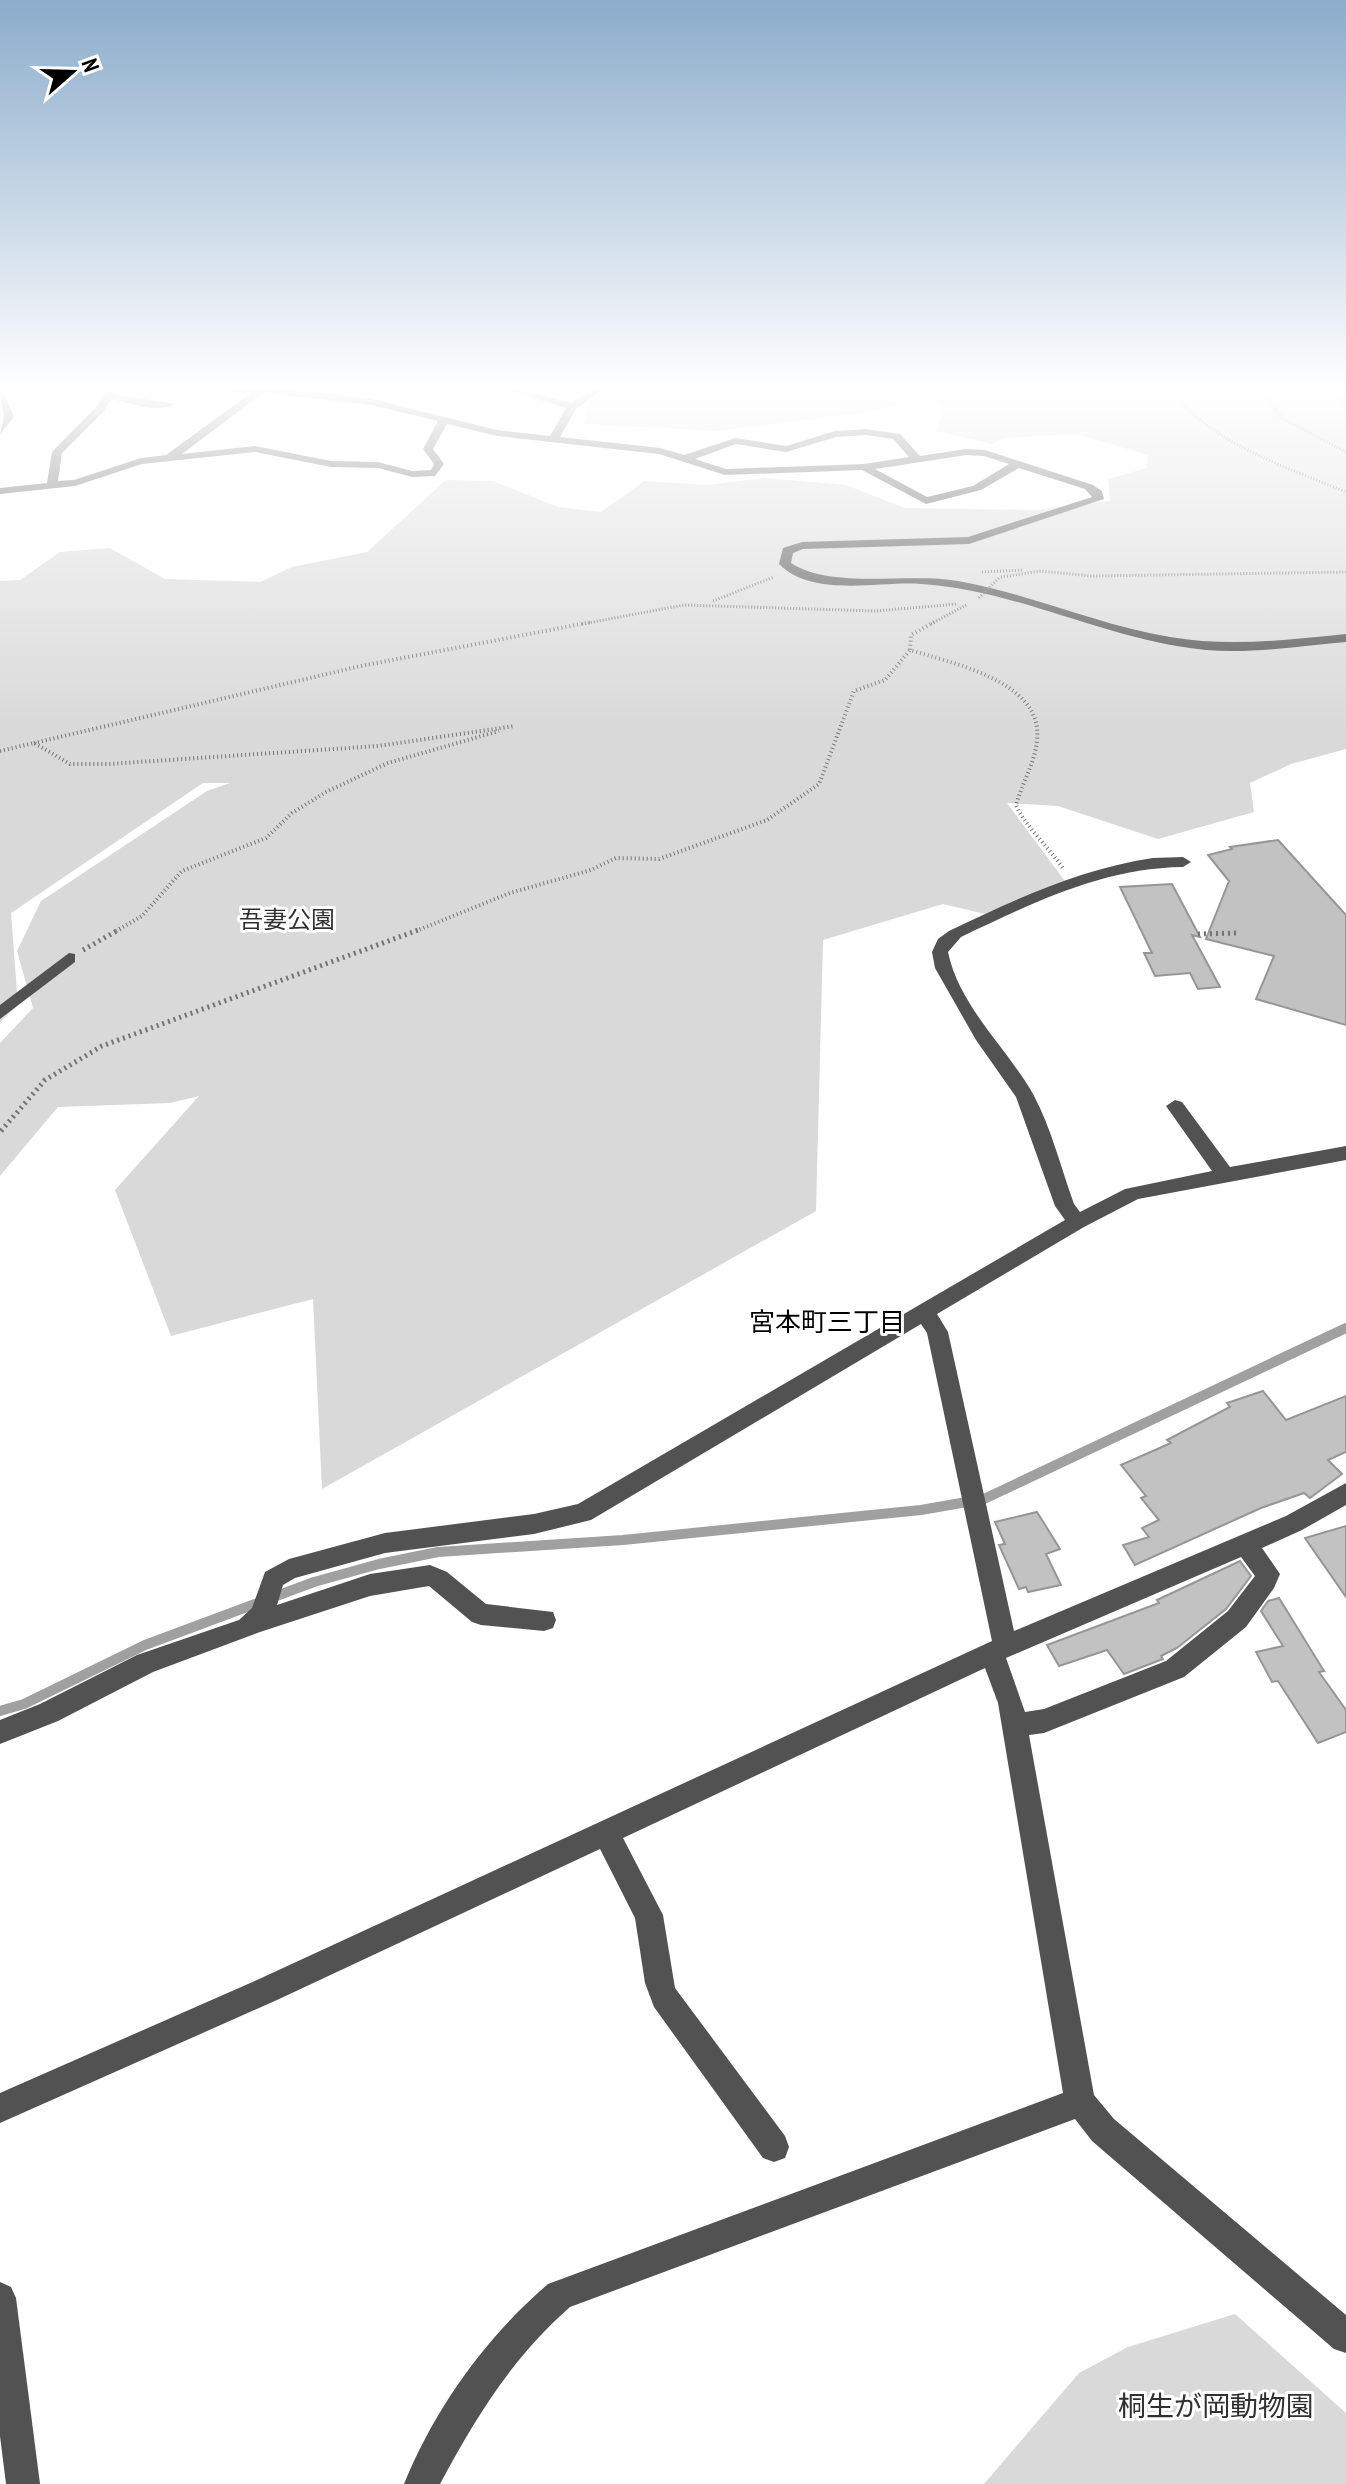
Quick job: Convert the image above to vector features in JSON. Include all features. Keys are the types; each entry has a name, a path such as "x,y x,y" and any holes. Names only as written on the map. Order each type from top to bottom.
{"street":[{"path":"1092,501 969,540 802,546 787,551 783,559 799,574 831,579 920,580 980,587 1113,629 1175,642 1234,646 1346,638"},
{"path":"1077,1222 1065,1206 1025,1096 985,1040 940,959 944,943 955,934 1074,882 1133,863 1183,862"},
{"path":"0,1014 69,958"},
{"path":"1175,1106 1225,1174"},
{"path":"262,1609 279,1572 385,1543 534,1524 583,1513 1077,1222 1132,1194 1346,1153"},
{"path":"924,1311 937,1332 975,1515 1080,2102 1103,2130 1346,2337"},
{"path":"0,2108 267,1990 998,1649 1344,1499"},
{"path":"1015,1725 1044,1721 1175,1669 1237,1619 1266,1581 1268,1574 1245,1544"},
{"path":"0,1732 49,1713 262,1609 370,1585 430,1575 481,1614 544,1620"},
{"path":"606,1833 649,1915 664,1997 774,2147"},
{"path":"421,2484 474,2385 502,2347 559,2295 1080,2102"},
{"path":"0,2298 23,2484"}],"path":[{"path":"1,1131 45,1080 102,1046 333,964 510,893 591,870 616,858 659,859 767,820 819,784 854,691 885,680 910,650 911,635 979,598 1000,577 1041,571 1091,576 1346,572"},
{"path":"708,603 782,574 799,574"},
{"path":"0,751 361,666 684,605 708,603 876,611 971,602"},
{"path":"910,650 999,681 1021,696 1035,716 1039,731 1036,751 1016,805 1021,817 1047,843 1051,855 1074,882"},
{"path":"34,743 58,759 86,765 378,746 515,726 388,763 326,792 292,813 266,838 182,871 142,916 69,958"},
{"path":"1198,934 1238,933"}],"green space":[{"name":"吾妻公園","path":"423,501 543,501 558,507 601,512 616,501 887,501 905,508 1036,510 1110,501 1346,501 1346,749 1291,764 1250,783 1254,812 1158,839 1058,806 1007,803 1067,884 985,914 943,904 823,940 816,1211 322,1489 313,1299 171,1336 115,1190 199,1096 170,1103 58,1107 0,1176 0,1043 33,1008 17,951 41,901 207,791 230,783 203,783 11,913 18,1005 0,1022 0,581 20,580 60,552 110,548 165,579 260,582 292,567 367,552"},
{"name":"桐生が岡動物園","path":"1235,2314 1346,2413 1346,2484 984,2484 1079,2373 1128,2347"}],"building":[{"path":"1278,840 1346,915 1346,1025 1256,999 1274,956 1206,939 1229,881 1208,855 1232,849 1230,847"},
{"path":"1172,884 1200,937 1192,935 1220,987 1198,989 1190,973 1155,976 1144,953 1152,953 1120,887"},
{"path":"1263,1391 1286,1420 1346,1396 1346,1452 1328,1460 1342,1474 1310,1498 1304,1493 1261,1508 1135,1565 1123,1545 1149,1537 1142,1528 1159,1520 1141,1498 1146,1496 1121,1465 1171,1443 1167,1440 1230,1407 1227,1403"},
{"path":"1037,1512 1060,1549 1046,1554 1061,1585 1028,1592 1026,1587 1019,1589 999,1545 1005,1544 995,1522"},
{"path":"1346,1526 1346,1597 1305,1538"},
{"path":"1240,1561 1251,1576 1226,1609 1177,1648 1161,1656 1163,1659 1124,1674 1107,1650 1059,1666 1047,1645 1159,1603 1157,1600"},
{"path":"1279,1598 1324,1671 1319,1672 1346,1710 1346,1732 1318,1743 1278,1681 1272,1682 1256,1652 1283,1646 1261,1611 1268,1601"}],"waterway":[{"path":"0,1711 24,1704 145,1645 314,1582 379,1564 438,1552 623,1540 921,1510 984,1499 1346,1328"}],"district":[{"name":"宮本町三丁目","path":"827,1321"}]}
